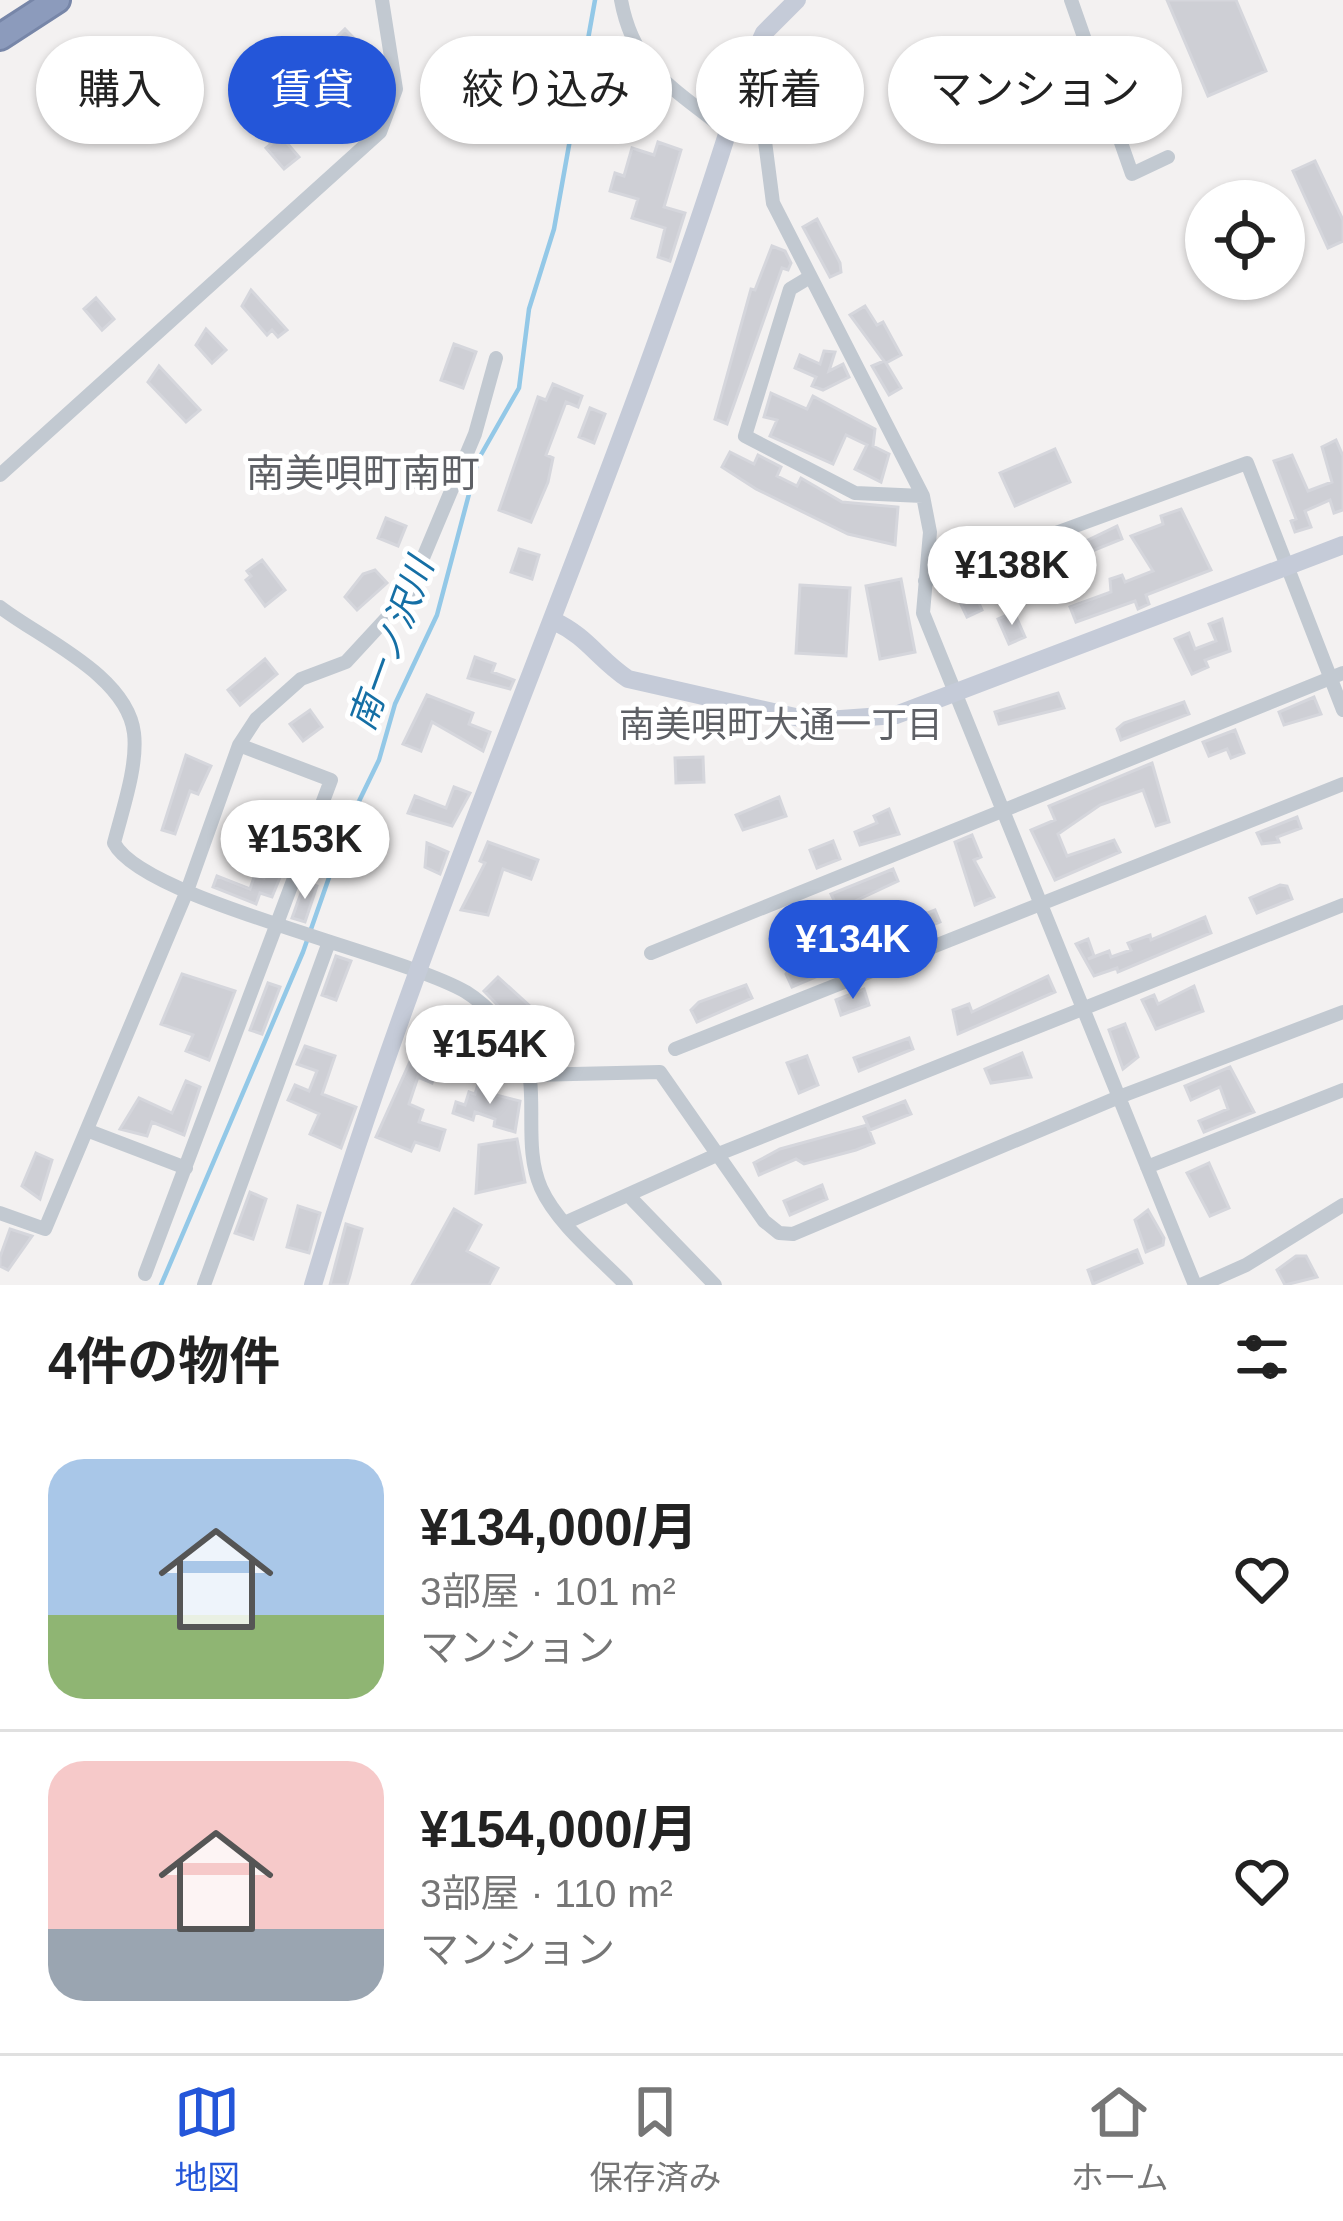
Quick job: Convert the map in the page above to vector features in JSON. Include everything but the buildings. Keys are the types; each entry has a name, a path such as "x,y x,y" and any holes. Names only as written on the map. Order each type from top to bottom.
{"highway":[{"path":"0,37 57,0"}],"street":[{"path":"0,475 380,133 396,89 382,0"},
{"path":"621,0 631,43 646,68 696,107"},
{"path":"762,36 796,0"},
{"path":"1071,0 1132,174 1168,157"},
{"path":"313,1285 420,972 554,621 724,144"},
{"path":"765,144 772,202 923,496 930,532 923,613 1198,1285 1246,1265 1343,1205"},
{"path":"811,277 790,289 745,436 854,493 923,496"},
{"path":"0,1213 45,1229 188,891 239,746 256,719 301,679 346,662 407,596 476,434 496,358"},
{"path":"925,581 1247,463 1287,567 1337,676 1343,710"},
{"path":"554,621 584,634 607,665 628,679 813,721 896,715 1343,545"},
{"path":"0,608 93,673 124,708 134,733 114,843 121,856 188,891 420,972 468,993 496,1017 530,1075 530,1135 541,1189 626,1285"},
{"path":"651,953 1337,676"},
{"path":"145,1274 280,926 331,780 239,746"},
{"path":"675,1048 1343,784"},
{"path":"567,1222 721,1153 1343,905"},
{"path":"204,1285 324,940"},
{"path":"530,1075 660,1072 721,1153 764,1221 778,1233 793,1234 1119,1096 1343,1012"},
{"path":"1148,1167 1343,1090"},
{"path":"89,1131 186,1168"},
{"path":"628,1195 715,1285"}],"waterway":[{"name":"南一ノ沢川","path":"161,1285 303,952 347,826 379,760 395,704 437,615 478,460 519,388 529,309 554,229 595,0"}],"district":[{"name":"南美唄町南町","path":"363,473"},
{"name":"南美唄町大通一丁目","path":"781,724"}]}
